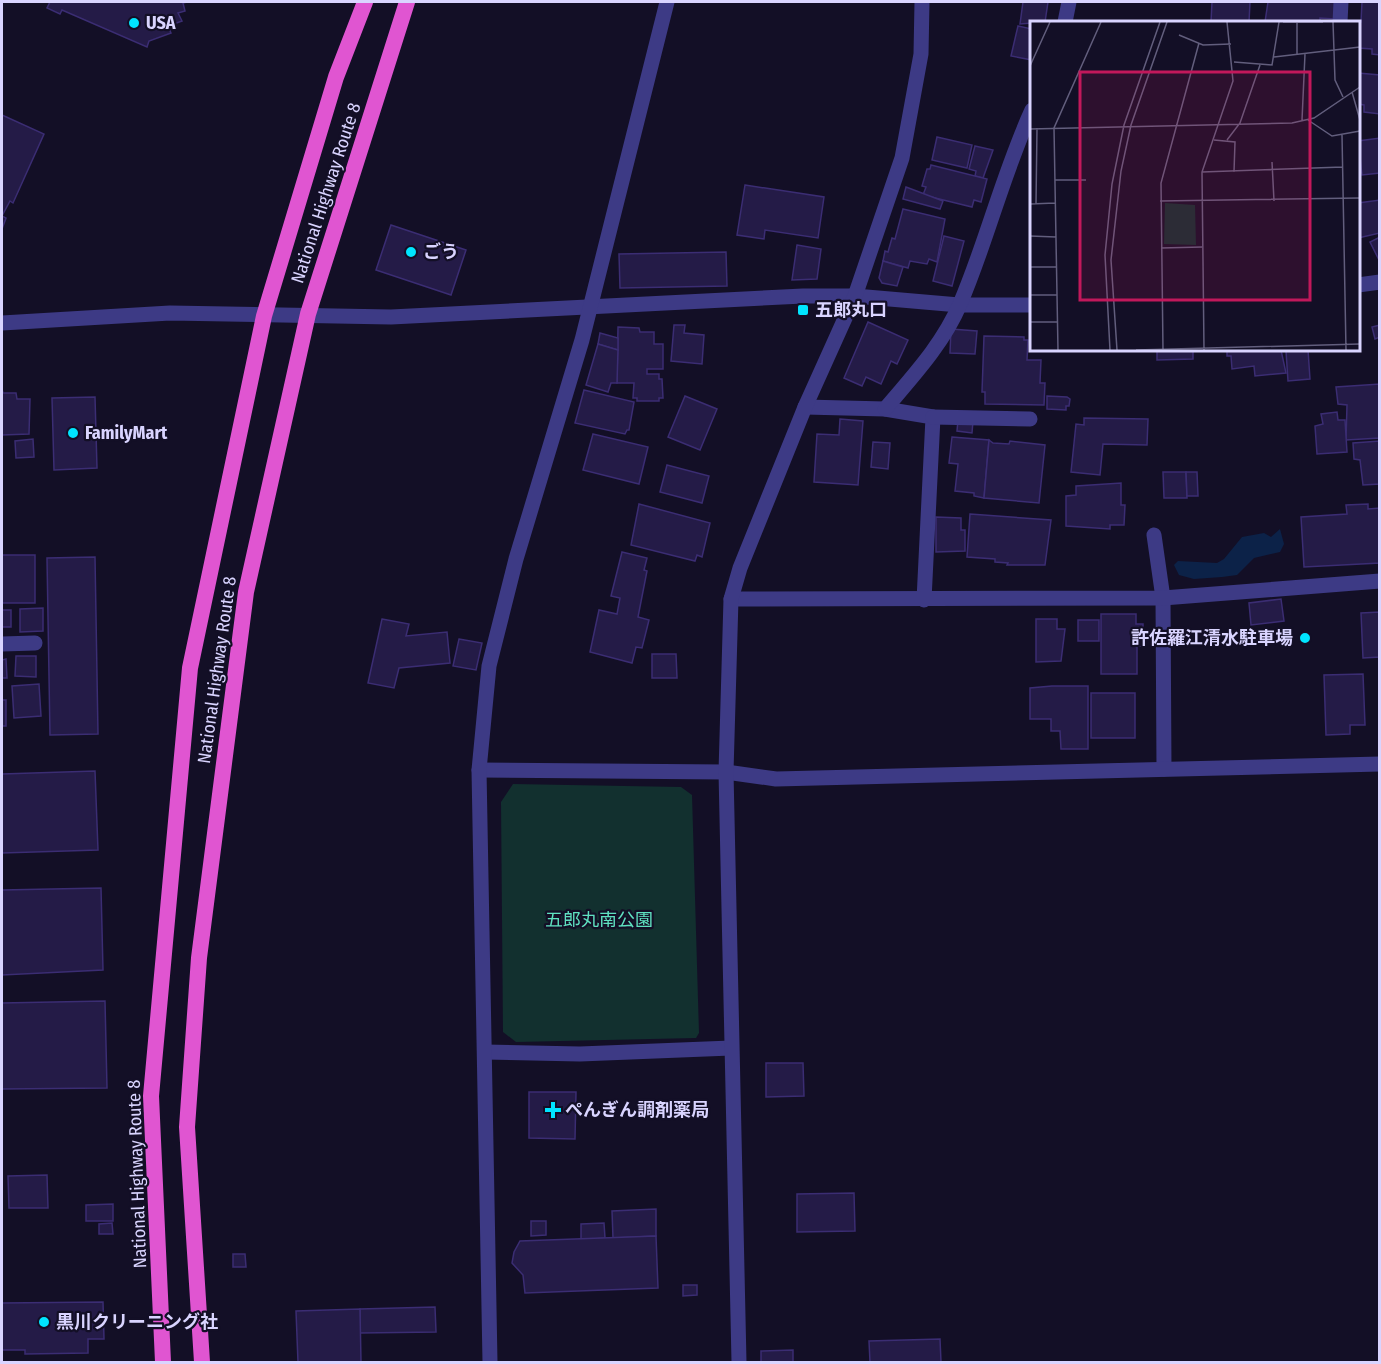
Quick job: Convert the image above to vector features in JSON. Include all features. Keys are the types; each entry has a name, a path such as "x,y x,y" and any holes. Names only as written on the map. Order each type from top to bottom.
{"highway":[{"name":"National Highway Route 8","path":"163,1362 151,1095 170,861 190,668 264,316 336,77 365,2"},
{"name":"National Highway Route 8","path":"202,1362 187,1127 199,958 246,592 308,314 407,2"}],"street":[{"path":"490,1362 479,770 489,666 516,559 589,308 667,2"},
{"path":"739,1362 726,772 731,599 740,568 805,407 855,296 902,158 921,54 922,2"},
{"path":"1065,21 1069,2"},
{"path":"1340,21 1341,2"},
{"path":"885,408 935,349 959,305 1017,142 1030,114"},
{"path":"2,323 170,313 391,317 855,296 939,301 959,305 1030,305"},
{"path":"805,407 885,408 933,417 1030,420"},
{"path":"924,600 933,417"},
{"path":"1154,535 1163,598 1164,769"},
{"path":"731,599 1163,598 1380,581"},
{"path":"2,644 35,643"},
{"path":"479,770 726,772 776,779 1380,764"},
{"path":"485,1052 580,1054 731,1048"}],"green space":[{"name":"五郎丸南公園","path":"513,784 681,787 692,795 699,1033 696,1038 516,1042 503,1032 501,802"}],"water":[{"path":"1280,529 1284,544 1280,552 1254,558 1237,575 1194,579 1179,575 1174,565 1178,561 1217,563 1224,559 1242,537 1264,533 1271,537"}],"building":[{"name":"USA","path":"50,2 187,2 183,3 185,11 178,13 182,21 168,26 171,33 149,41 147,47 62,10 60,14 47,8"},
{"path":"1023,2 1048,2 1045,21 1020,24"},
{"path":"1212,2 1250,2 1249,21 1211,21"},
{"path":"1268,2 1338,2 1335,19 1265,21"},
{"path":"1362,2 1380,2 1380,55 1372,54 1372,49 1360,48"},
{"path":"1018,26 1030,29 1030,60 1011,56"},
{"path":"1360,73 1380,75 1380,114 1364,112 1364,105 1360,104"},
{"path":"2,115 44,134 13,203 10,201 2,216"},
{"path":"937,137 972,145 967,168 932,160"},
{"path":"1380,138 1380,173 1362,175 1360,141"},
{"path":"975,146 993,150 983,178 975,176 976,171 969,169"},
{"path":"931,165 987,179 981,202 974,200 972,207 923,195 926,187 922,186 927,169 930,169"},
{"path":"745,185 824,197 818,238 765,230 764,239 737,235"},
{"path":"906,187 943,201 940,209 903,199"},
{"path":"1380,200 1380,233 1360,238 1360,203"},
{"path":"903,209 945,219 937,262 929,259 927,264 910,261 908,268 883,261 892,238 895,239"},
{"path":"2,216 6,218 2,229"},
{"path":"391,225 466,250 451,295 376,270"},
{"path":"944,236 964,241 952,286 933,281"},
{"path":"1380,237 1380,260 1379,260 1370,242"},
{"path":"797,245 821,249 817,279 792,280"},
{"path":"726,252 727,286 620,288 619,254"},
{"path":"883,261 903,267 897,286 882,283 879,278"},
{"path":"868,322 908,340 897,364 891,361 881,384 866,377 862,386 844,378"},
{"path":"674,325 685,325 684,333 704,335 702,364 671,361"},
{"path":"1380,325 1380,337 1375,339 1372,327"},
{"path":"618,327 639,328 640,332 654,332 654,344 663,344 663,369 647,369 647,374 659,374 659,379 662,379 663,398 659,398 659,401 637,401 637,398 633,398 634,383 617,383"},
{"path":"951,329 977,331 975,354 950,353"},
{"path":"600,333 618,338 618,350 598,344"},
{"path":"984,336 1024,337 1024,340 1028,340 1027,360 1041,360 1040,383 1045,383 1044,405 985,404 985,392 982,392"},
{"path":"598,344 618,350 617,383 611,383 608,392 586,385"},
{"path":"1157,351 1193,351 1193,359 1157,360"},
{"path":"1227,351 1281,351 1286,373 1255,376 1254,366 1232,369 1231,356 1227,356"},
{"path":"1286,351 1308,351 1310,379 1288,381"},
{"path":"1380,384 1380,438 1346,440 1347,405 1338,404 1336,387"},
{"path":"2,389 3,393 16,393 17,399 30,399 29,434 2,435"},
{"path":"584,390 634,402 629,430 625,434 575,423"},
{"path":"685,396 717,409 700,450 668,437"},
{"path":"1047,396 1067,397 1070,399 1069,406 1066,406 1066,410 1047,409"},
{"path":"95,397 97,468 54,470 52,398"},
{"path":"1337,412 1338,420 1345,420 1347,452 1317,454 1315,426 1323,424 1321,414"},
{"path":"1084,418 1148,419 1147,445 1103,444 1100,475 1071,472 1076,424 1084,425"},
{"path":"840,419 863,421 858,485 814,482 817,434 839,435"},
{"path":"958,420 973,421 972,433 957,431"},
{"path":"593,434 648,447 639,484 583,470"},
{"path":"952,437 989,440 984,498 974,496 974,493 955,491 958,464 949,463"},
{"path":"33,439 34,457 16,458 15,441"},
{"path":"989,440 993,443 1009,444 1010,441 1045,445 1039,503 984,498"},
{"path":"1380,441 1380,484 1363,485 1360,460 1354,459 1353,443"},
{"path":"873,442 890,443 888,469 871,467"},
{"path":"667,465 709,476 702,503 660,492"},
{"path":"1163,472 1186,472 1187,498 1164,498"},
{"path":"1186,472 1197,472 1198,496 1187,496"},
{"path":"1121,483 1121,505 1125,505 1124,525 1110,525 1110,529 1066,526 1066,496 1076,495 1076,486"},
{"path":"639,504 710,523 702,557 697,555 695,561 631,545"},
{"path":"1368,504 1368,509 1380,508 1380,563 1304,567 1301,517 1347,514 1346,505"},
{"path":"970,514 1051,520 1045,565 1007,565 1008,563 995,562 995,559 967,557"},
{"path":"936,517 961,518 961,530 965,530 965,551 936,552"},
{"path":"622,552 647,558 644,570 647,571 638,617 649,620 642,648 636,647 632,663 590,652 599,610 617,614 620,598 611,596"},
{"path":"2,555 35,555 35,603 2,603"},
{"path":"95,557 98,734 50,735 47,558"},
{"path":"1281,599 1284,621 1251,625 1249,603"},
{"path":"43,608 43,631 20,632 20,609"},
{"path":"2,610 11,610 11,627 2,627"},
{"path":"1380,612 1380,657 1363,658 1361,613"},
{"path":"1101,614 1136,614 1136,624 1143,624 1143,646 1137,646 1137,674 1101,674"},
{"path":"382,619 409,624 406,636 447,632 450,663 399,668 394,688 368,683"},
{"path":"1036,619 1057,619 1057,629 1065,629 1061,661 1036,662"},
{"path":"1078,620 1099,620 1099,641 1078,641"},
{"path":"459,639 482,643 476,670 453,666"},
{"path":"652,654 676,654 677,678 652,678"},
{"path":"16,656 36,656 36,677 15,676"},
{"path":"6,659 7,678 2,678 2,660"},
{"path":"1363,674 1365,725 1350,725 1350,734 1326,735 1324,675"},
{"path":"39,684 41,716 14,718 12,686"},
{"path":"1088,686 1088,749 1061,749 1060,731 1051,731 1051,719 1030,719 1030,688"},
{"path":"1091,693 1135,693 1135,738 1091,738"},
{"path":"2,700 6,700 6,726 2,726"},
{"path":"95,771 98,850 2,853 2,774"},
{"path":"101,888 103,970 2,975 2,890"},
{"path":"105,1001 107,1088 2,1089 2,1003"},
{"path":"766,1063 803,1063 804,1096 766,1097"},
{"path":"529,1092 576,1092 575,1139 529,1138"},
{"path":"47,1175 48,1208 9,1208 8,1176"},
{"path":"854,1193 855,1231 797,1232 797,1194"},
{"path":"113,1204 113,1221 86,1221 86,1205"},
{"path":"656,1209 656,1236 613,1238 612,1211"},
{"path":"531,1221 546,1221 546,1235 531,1236"},
{"path":"112,1223 113,1234 99,1234 99,1224"},
{"path":"604,1223 605,1238 581,1240 581,1224"},
{"path":"656,1236 658,1288 525,1293 523,1275 512,1263 514,1252 520,1241"},
{"path":"233,1254 245,1254 246,1267 233,1267"},
{"path":"683,1285 697,1285 697,1295 683,1296"},
{"path":"103,1302 104,1339 88,1339 88,1353 25,1354 25,1350 2,1350 2,1303"},
{"path":"435,1307 436,1332 360,1333 360,1309"},
{"path":"360,1309 361,1362 298,1362 296,1311"},
{"path":"940,1339 941,1362 870,1362 869,1341"},
{"path":"793,1350 793,1362 761,1362 761,1351"}],"place":[{"name":"USA","path":"134,23"},
{"name":"ごう","path":"411,252"},
{"name":"五郎丸口","path":"803,310"},
{"name":"FamilyMart","path":"73,433"},
{"name":"許佐羅江清水駐車場","path":"1305,638"},
{"name":"ぺんぎん調剤薬局","path":"553,1110"},
{"name":"黒川クリーニング社","path":"44,1322"}]}
